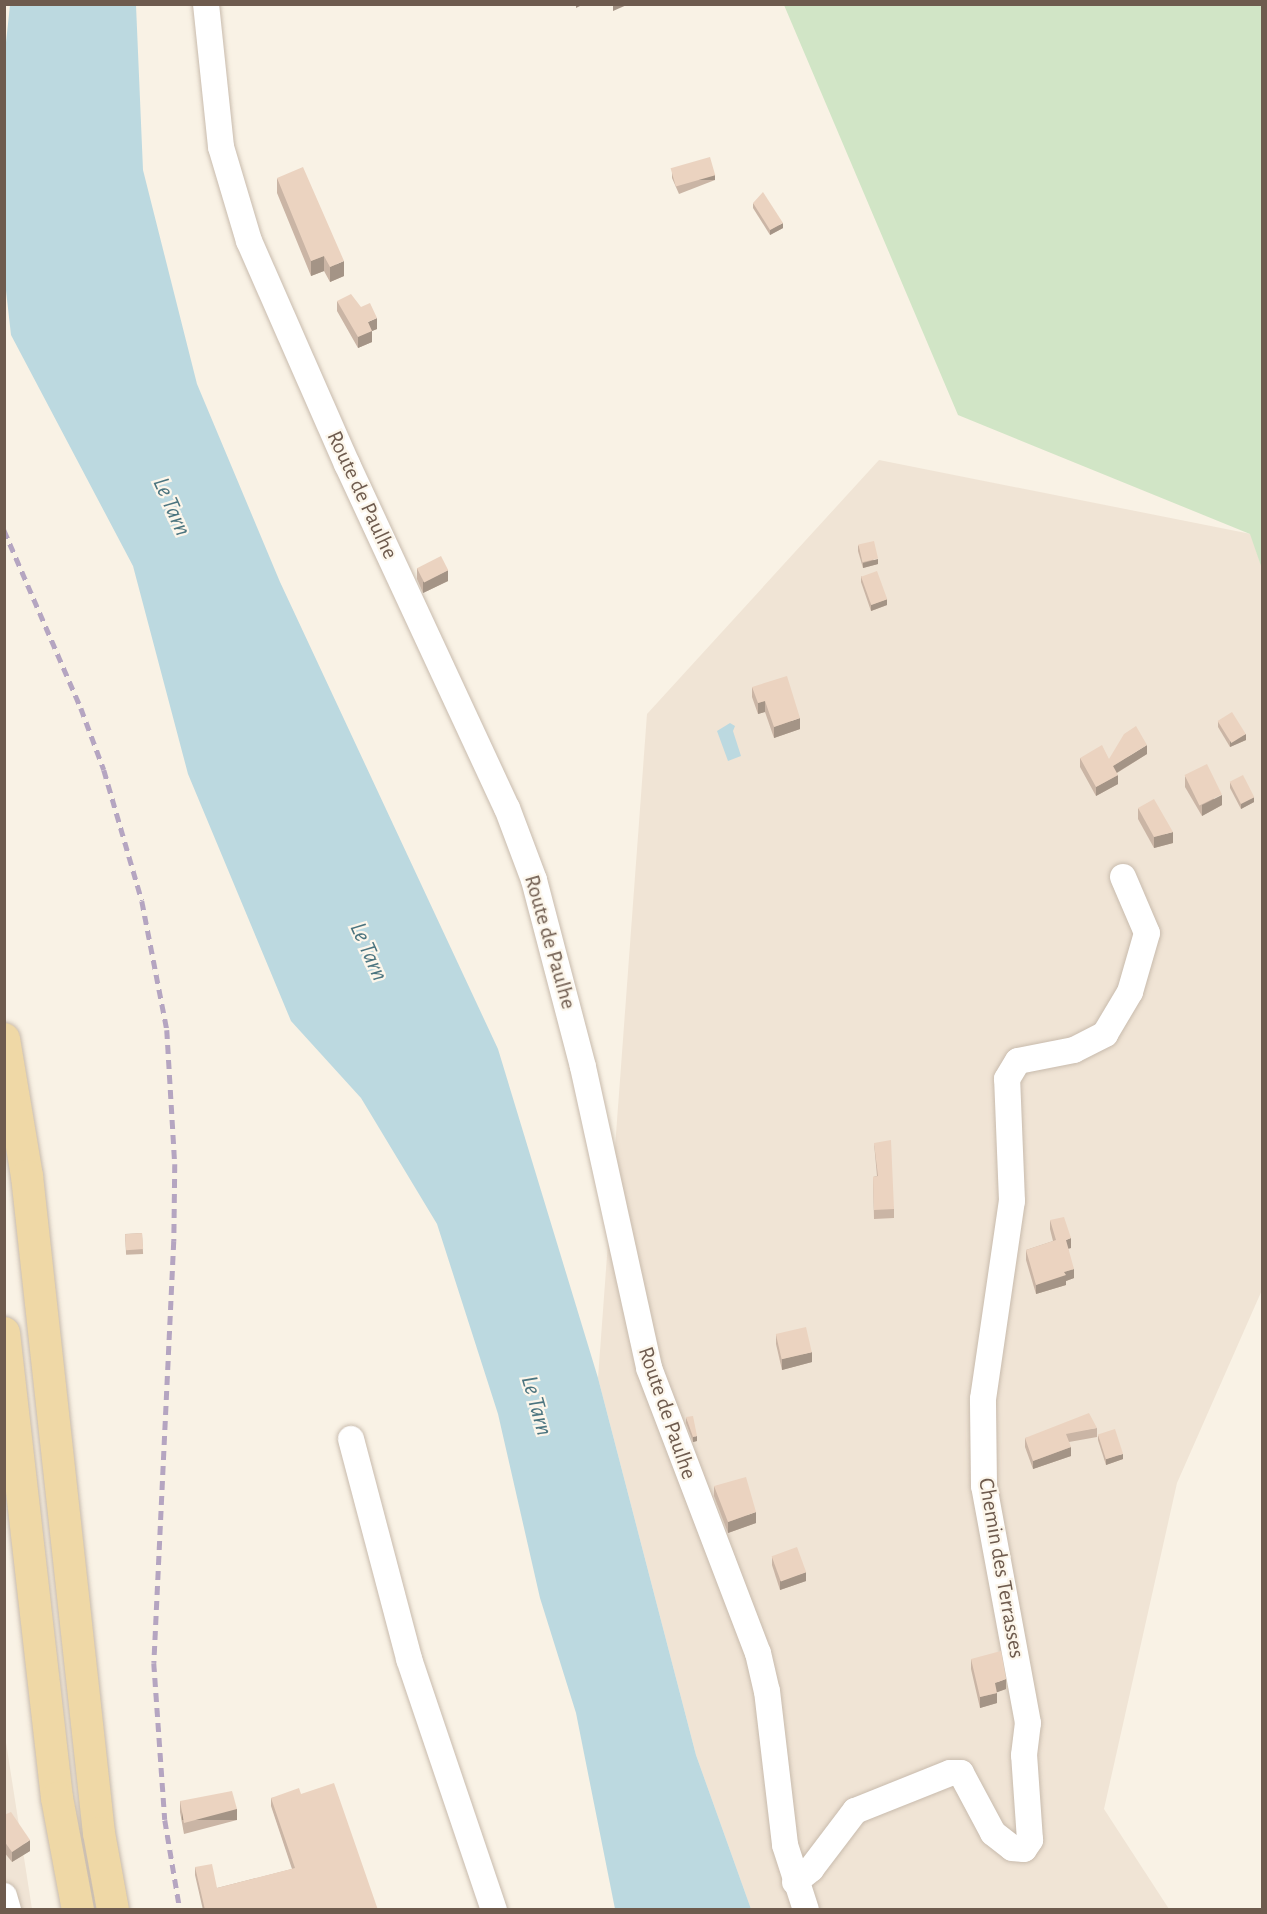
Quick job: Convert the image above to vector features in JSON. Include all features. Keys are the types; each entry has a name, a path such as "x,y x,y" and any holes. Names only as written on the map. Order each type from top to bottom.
{"main road":[{"path":"4,1039 27,1176 95,1798 113,1910"},
{"path":"4,1333 57,1798 78,1910"}],"street":[{"name":"Route de Paulhe","path":"206,4 221,147 249,241 347,464 502,797 534,880 580,1056 649,1368 758,1653 767,1691 785,1845 795,1882 806,1910"},
{"name":"Chemin des Terrasses","path":"795,1882 811,1869 855,1811 950,1773 961,1773 993,1833 1012,1848 1024,1849 1030,1840 1024,1755 1028,1723 984,1486 983,1399 1012,1201 1007,1079 1018,1061 1074,1050 1106,1034 1125,1000 1147,933 1122,877"},
{"path":"351,1438 409,1659 494,1910"},
{"path":"4,1896 8,1910"}],"shaded area":[{"path":"879,460 1251,534 1262,569 1262,1290 1177,1483 1104,1809 1169,1909 751,1909 696,1755 598,1378 647,714"},
{"path":"5,1736 32,1909 5,1909"}],"green space":[{"path":"784,5 1262,5 1262,569 1250,534 958,415"}],"water":[{"name":"Le Tarn","path":"10,5 136,5 143,170 197,384 280,582 498,1049 598,1378 696,1755 751,1909 615,1909 576,1713 540,1598 498,1414 437,1224 361,1098 291,1021 188,774 133,566 11,335 4,273 4,61"},
{"path":"730,723 735,726 733,731 741,756 728,761 717,731"}],"building":[{"path":"710,157 715,175 676,187 671,168"},
{"path":"303,167 344,261 330,267 324,256 311,261 277,178"},
{"path":"763,192 783,223 770,230 753,203"},
{"path":"351,294 361,307 370,303 377,318 368,322 372,331 358,337 337,301"},
{"path":"874,541 878,559 862,562 858,545"},
{"path":"441,556 448,570 424,583 417,568"},
{"path":"877,571 887,599 871,605 861,577"},
{"path":"787,676 800,718 774,727 765,701 758,703 752,687"},
{"path":"1232,712 1246,734 1231,743 1218,721"},
{"path":"1136,726 1147,745 1113,766 1118,775 1096,787 1080,758 1102,745 1109,759 1124,734"},
{"path":"1207,764 1222,795 1199,806 1185,775"},
{"path":"1243,775 1254,797 1241,804 1230,782"},
{"path":"1154,799 1173,832 1154,837 1138,808"},
{"path":"891,1140 894,1209 874,1210 873,1177 878,1176 874,1143"},
{"path":"1064,1217 1071,1238 1066,1240 1074,1269 1064,1272 1066,1275 1036,1285 1026,1250 1056,1240 1050,1220"},
{"path":"142,1233 143,1249 126,1250 125,1234"},
{"path":"806,1327 812,1352 782,1359 776,1334"},
{"path":"1089,1413 1097,1428 1066,1434 1071,1447 1033,1461 1025,1438"},
{"path":"693,1416 697,1436 693,1437 686,1417"},
{"path":"1115,1429 1123,1454 1106,1459 1098,1435"},
{"path":"746,1477 756,1512 728,1522 714,1486"},
{"path":"797,1547 806,1572 781,1582 772,1556"},
{"path":"1001,1651 1006,1679 995,1683 997,1693 980,1697 971,1659"},
{"path":"334,1783 378,1910 205,1910 195,1867 212,1864 217,1888 295,1868 271,1798 299,1788 301,1794"},
{"path":"232,1791 237,1809 184,1823 180,1801"},
{"path":"11,1812 30,1840 12,1852 4,1841 4,1815"}],"railway":[{"path":"4,530 81,708 104,770 142,901 167,1030 175,1164 174,1241 154,1663 165,1820 180,1910"}]}
